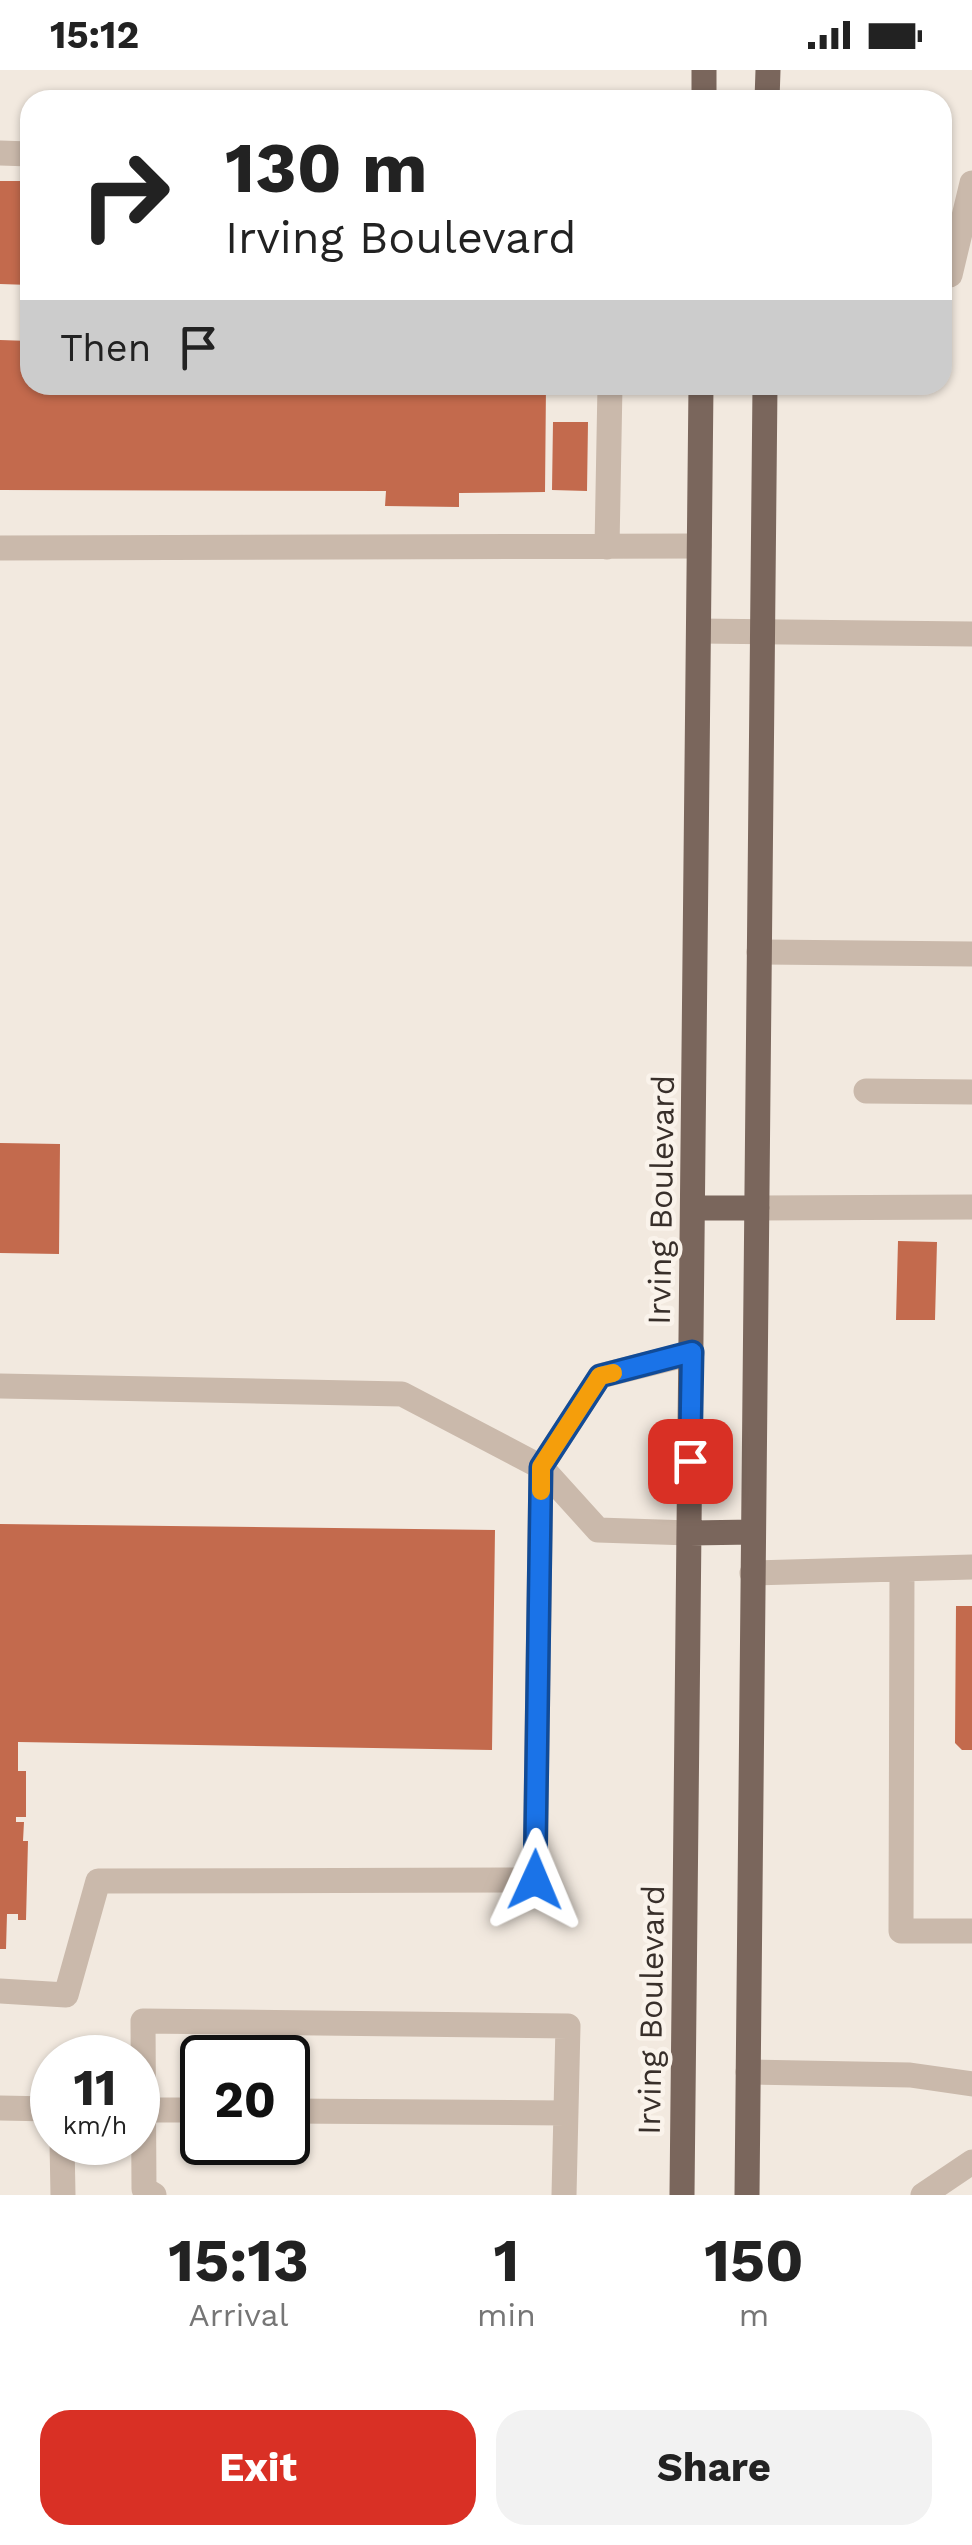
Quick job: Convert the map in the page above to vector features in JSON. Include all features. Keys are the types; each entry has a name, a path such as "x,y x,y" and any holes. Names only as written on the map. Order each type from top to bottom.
{"main road":[{"name":"Irving Boulevard","path":"682,2195 701,395"},
{"path":"747,2195 765,395"},
{"path":"693,1208 757,1208"},
{"path":"690,1533 753,1532"}],"street":[{"path":"952,267 972,184"},
{"path":"607,547 610,395"},
{"path":"0,548 699,546"},
{"path":"698,631 972,634"},
{"path":"759,952 972,954"},
{"path":"866,1091 972,1092"},
{"path":"757,1208 972,1207"},
{"path":"0,1991 66,1995 98,1881 535,1880 541,1467 600,1376 692,1352"},
{"path":"0,1386 402,1394 541,1467 598,1530 690,1533"},
{"path":"752,1573 972,1567"},
{"path":"902,1569 900,1932 972,1931"},
{"path":"143,2035 143,2021 568,2026 564,2195"},
{"path":"748,2072 910,2075 972,2084"},
{"path":"0,2108 30,2109"},
{"path":"310,2111 566,2113"},
{"path":"923,2195 972,2162"},
{"path":"62,2165 63,2195"},
{"path":"143,2165 144,2189 154,2195"}],"building":[{"path":"0,181 20,181 20,285 0,284"},
{"path":"0,340 20,341 20,395 546,395 545,492 459,493 459,507 385,506 386,491 0,490"},
{"path":"553,422 588,422 587,491 552,490"},
{"path":"0,1143 60,1144 59,1254 0,1253"},
{"path":"898,1241 937,1242 935,1320 896,1320"},
{"path":"0,1524 495,1530 492,1750 18,1742 18,1771 26,1771 26,1817 16,1817 16,1822 24,1822 23,1841 28,1841 26,1920 18,1920 18,1914 7,1914 6,1949 0,1949"},
{"path":"956,1606 972,1606 972,1750 962,1750 955,1743"}],"slow traffic":[{"path":"541,1491 541,1467 600,1376 613,1373"}],"route":[{"path":"535,1880 541,1467 600,1376 692,1352 690,1461"}]}
